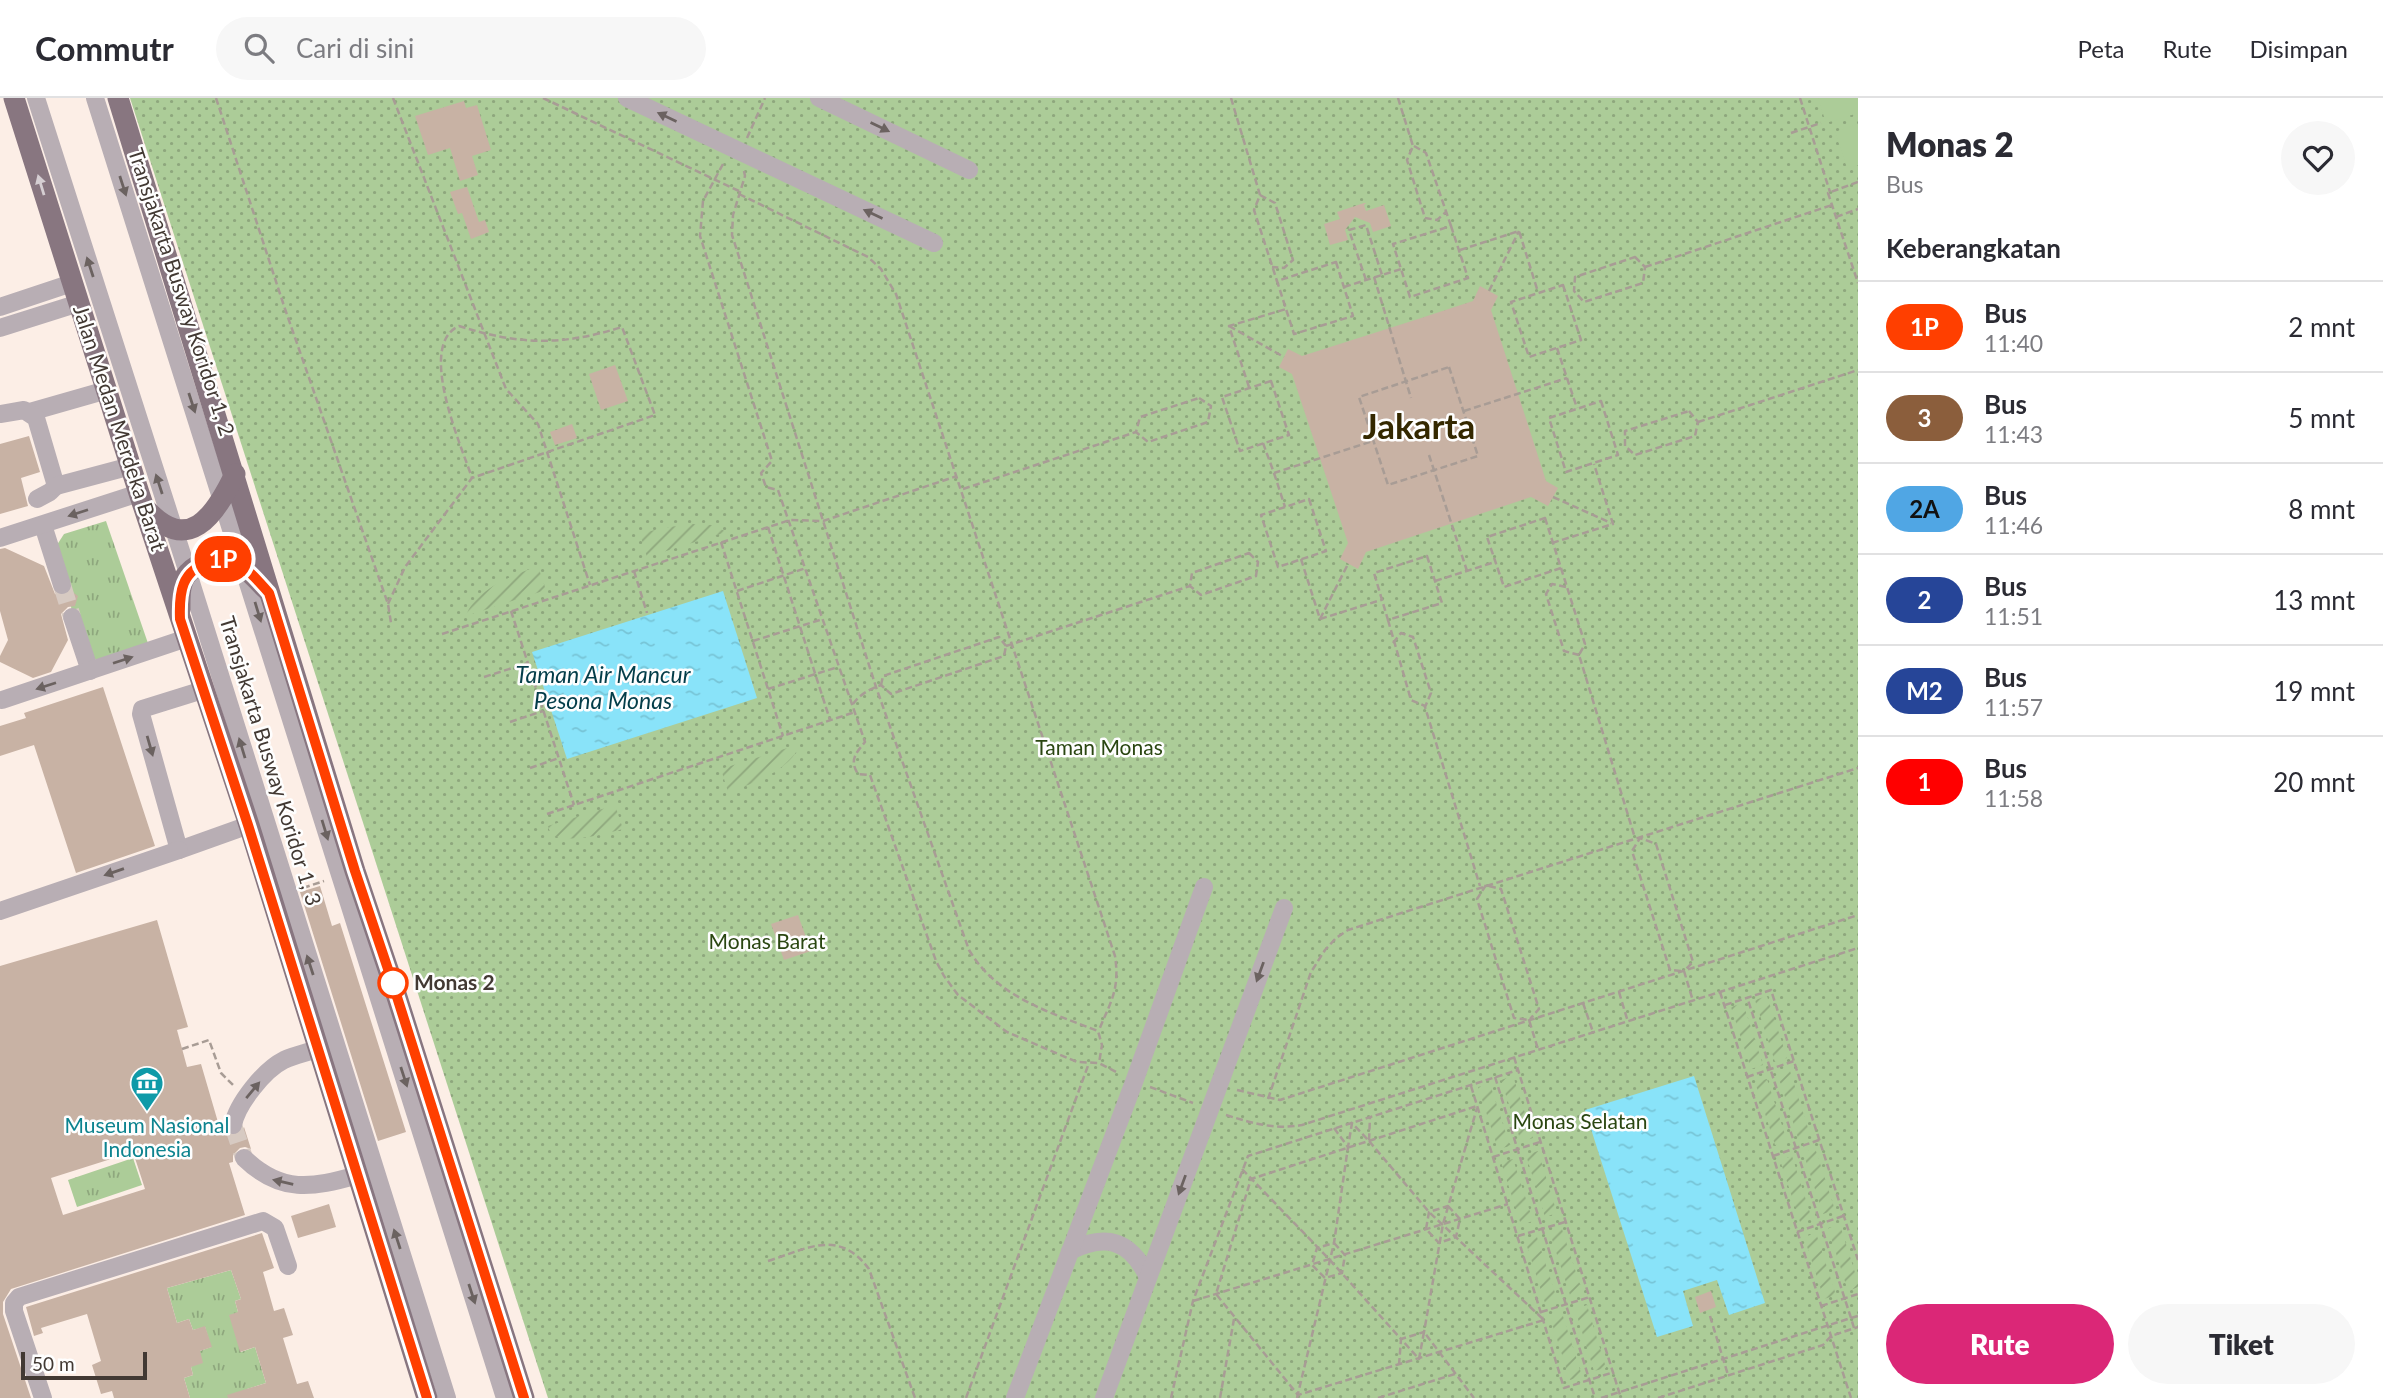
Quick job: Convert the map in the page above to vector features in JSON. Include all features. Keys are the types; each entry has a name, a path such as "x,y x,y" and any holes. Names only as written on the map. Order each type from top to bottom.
{"main road":[{"name":"Jalan Medan Merdeka Barat","path":"14,98 141,500 248,825 427,1398"},
{"path":"118,98 355,871 524,1398"},
{"path":"141,500 157,521 173,529 197,526 211,516 223,500 234,474"},
{"path":"184,629 180,596 188,573 205,563 222,559 234,561 269,593"}],"street":[{"name":"Transjakarta Busway Koridor 1, 3","path":"36,98 447,1398"},
{"name":"Transjakarta Busway Koridor 1, 2","path":"95,98 505,1398"},
{"path":"627,98 934,243"},
{"path":"819,98 969,170"},
{"path":"1,302 75,293"},
{"path":"0,328 75,293"},
{"path":"0,414 19,410 30,412 107,390"},
{"path":"30,412 36,418 56,486"},
{"path":"37,499 56,486 131,466"},
{"path":"0,538 43,524 141,500"},
{"path":"43,524 62,585"},
{"path":"72,617 90,671"},
{"path":"1,701 90,671 184,629"},
{"path":"179,850 141,714 142,709 203,690"},
{"path":"0,911 248,825"},
{"path":"1015,1398 1134,1082 1203,887"},
{"path":"1104,1398 1284,908"},
{"path":"233,1125 235,1115 246,1097 264,1076 282,1061 317,1049"},
{"path":"244,1158 253,1168 277,1183 310,1186 358,1175"},
{"path":"43,1398 14,1311 13,1303 19,1297 263,1221 275,1228 288,1266"},
{"path":"1070,1251 1096,1241 1112,1242 1138,1258 1148,1277"}],"path":[{"path":"216,98 285,309 388,604 391,623"},
{"path":"393,98 506,389 538,424 590,585"},
{"path":"543,98 868,257 881,269 891,284 902,309 1115,956 1118,976 1116,988 1098,1031 1102,1045 1099,1063"},
{"path":"765,98 741,152 745,176 733,215 732,235 876,687 969,950 991,979 1021,1000 1098,1031"},
{"path":"1231,98 1261,195 1254,210 1294,334 1353,316 1336,262 1277,281"},
{"path":"1398,98 1413,146 1407,160 1424,218 1437,220 1446,212"},
{"path":"1800,98 1858,283"},
{"path":"1791,133 1821,123"},
{"path":"1413,146 1426,153 1451,226 1468,278 1410,297 1393,244 1451,226"},
{"path":"741,152 722,164 713,179 703,201 700,236 772,461 761,473 766,487 778,490 790,520 865,742 855,755 854,768 858,774 870,775 936,961 958,995 1007,1032 1077,1062 1099,1063 1134,1082 1210,1110 1264,1126 1286,1128 1858,948"},
{"path":"1830,192 1858,182"},
{"path":"1261,195 1275,203 1293,260 1284,268 1272,267"},
{"path":"1645,267 1832,205"},
{"path":"1836,217 1858,209"},
{"path":"1366,280 1349,230 1366,225 1382,275"},
{"path":"1459,250 1519,231"},
{"path":"1489,291 1519,231"},
{"path":"1519,231 1538,292"},
{"path":"1635,257 1645,267 1643,283 1584,302 1574,291 1575,277 1635,257"},
{"path":"1344,287 1401,269"},
{"path":"1374,278 1410,398"},
{"path":"1563,285 1581,340 1557,348 1529,357 1511,302 1563,285"},
{"path":"1229,326 1286,309"},
{"path":"388,604 405,568 472,478 655,415 622,327 588,338 537,342 487,335 459,326 452,329 443,344 442,382 472,478"},
{"path":"1229,326 1284,357"},
{"path":"1229,326 1249,388"},
{"path":"1557,348 1578,409"},
{"path":"1449,367 1478,456 1388,485 1359,397 1405,382 1449,367"},
{"path":"1698,422 1858,370"},
{"path":"1464,411 1567,378"},
{"path":"1271,381 1289,435 1240,451 1222,397 1249,388 1271,381"},
{"path":"1199,398 1211,407 1208,422 1148,442 1136,432 1140,417 1199,398"},
{"path":"1601,401 1618,455 1566,472 1549,418 1578,409 1601,401"},
{"path":"1689,411 1698,422 1695,436 1635,456 1625,446 1625,431 1689,411"},
{"path":"962,489 1136,432"},
{"path":"1274,473 1373,441"},
{"path":"1263,443 1285,507"},
{"path":"1429,455 1467,571"},
{"path":"1594,463 1613,524"},
{"path":"442,634 790,520 823,521 957,476"},
{"path":"1553,497 1613,524"},
{"path":"1309,499 1326,551 1301,559 1279,567 1261,515 1309,499"},
{"path":"1561,568 1504,587 1487,537 1545,518 1561,568 1566,587 1585,644 1578,655"},
{"path":"1552,542 1613,524"},
{"path":"768,527 830,720"},
{"path":"721,542 783,736"},
{"path":"1249,553 1258,562 1256,576 1201,595 1190,586 1192,573 1249,553"},
{"path":"1388,620 1442,603 1427,556 1374,573 1411,699 1425,707 1480,887"},
{"path":"1301,559 1320,619"},
{"path":"1435,581 1495,562"},
{"path":"1320,619 1348,564"},
{"path":"737,591 806,568"},
{"path":"634,571 648,613"},
{"path":"1566,587 1552,584 1546,594 1564,651 1578,655"},
{"path":"1006,646 1190,586"},
{"path":"1320,619 1382,600"},
{"path":"511,611 574,805"},
{"path":"753,641 824,619"},
{"path":"1393,643 1401,633 1413,637 1432,693 1425,707"},
{"path":"999,637 1006,646 1004,656 891,695 881,685 883,676 999,637"},
{"path":"1578,655 1638,838 1632,851 1670,970 1684,971 1693,962 1656,844 1638,838"},
{"path":"484,677 528,663"},
{"path":"768,689 840,666"},
{"path":"853,704 858,697 881,685"},
{"path":"510,723 543,711"},
{"path":"547,814 855,712"},
{"path":"530,768 559,758"},
{"path":"1268,1099 1311,972 1325,950 1348,930 1858,768"},
{"path":"287,893 339,876"},
{"path":"1486,885 1477,899 1514,1018 1529,1020"},
{"path":"1486,885 1501,889 1539,1009 1529,1020"},
{"path":"1219,1085 1280,1100 1858,915"},
{"path":"1684,971 1693,1001"},
{"path":"1725,1005 1771,989 1858,1260"},
{"path":"1619,992 1628,1021"},
{"path":"1720,992 1851,1398"},
{"path":"1658,1398 1823,1345 1831,1336 1856,1327 1747,998"},
{"path":"1583,1003 1593,1032"},
{"path":"1529,1020 1538,1050"},
{"path":"182,1049 209,1040 221,1073 246,1097"},
{"path":"1514,1057 1621,1398"},
{"path":"1747,1077 1794,1061"},
{"path":"965,1398 1089,1063"},
{"path":"1171,1398 1193,1301 1248,1156 1518,1070"},
{"path":"1495,1077 1595,1398"},
{"path":"1471,1085 1564,1388 1614,1372"},
{"path":"1251,1179 1477,1106"},
{"path":"1419,1359 1443,1224 1477,1106"},
{"path":"1369,1141 1370,1117"},
{"path":"1352,1123 1429,1212 1544,1320"},
{"path":"1297,1397 1334,1243 1352,1123"},
{"path":"1334,1129 1348,1147"},
{"path":"1773,1156 1819,1140"},
{"path":"1493,1157 1541,1142"},
{"path":"1242,1170 1329,1259 1419,1359"},
{"path":"1216,1294 1251,1179"},
{"path":"1193,1301 1508,1204"},
{"path":"1429,1212 1448,1206"},
{"path":"1448,1206 1460,1219"},
{"path":"1426,1229 1429,1212"},
{"path":"1797,1232 1844,1216"},
{"path":"1456,1237 1460,1219"},
{"path":"1518,1236 1566,1222"},
{"path":"1426,1229 1440,1242"},
{"path":"1440,1242 1456,1237"},
{"path":"768,1261 827,1243 850,1250 860,1258 869,1269 915,1398"},
{"path":"1317,1248 1334,1243"},
{"path":"1334,1243 1345,1255"},
{"path":"1312,1265 1317,1248"},
{"path":"1342,1273 1345,1255"},
{"path":"1312,1265 1325,1278"},
{"path":"1325,1278 1342,1273"},
{"path":"1216,1294 1297,1397"},
{"path":"1821,1306 1858,1294"},
{"path":"1541,1312 1590,1297"},
{"path":"1710,1316 1728,1375"},
{"path":"1601,1398 1858,1316"},
{"path":"1220,1398 1235,1318"},
{"path":"1297,1397 1544,1320"},
{"path":"1401,1339 1424,1332"},
{"path":"1424,1332 1474,1398"},
{"path":"1399,1365 1401,1339"},
{"path":"1378,1398 1455,1374"}],"green space":[{"name":"Taman Monas","path":"130,98 1858,98 1858,1398 548,1398"},
{"path":"1818,98 1858,98 1858,113 1826,123"},
{"path":"1858,124 1858,165 1847,168 1835,132"},
{"path":"106,521 152,655 88,660 53,551 64,534"},
{"path":"692,524 712,525 727,532 647,557 640,534"},
{"path":"538,566 546,590 466,616 478,598 496,584"},
{"path":"800,744 780,769 728,792 721,769"},
{"path":"615,805 623,829 568,839 551,835 548,826"},
{"path":"1767,996 1787,1058 1775,1062 1755,1000"},
{"path":"1743,1003 1763,1065 1751,1069 1731,1007"},
{"path":"1790,1071 1810,1134 1798,1138 1778,1075"},
{"path":"1513,1076 1533,1138 1521,1142 1501,1080"},
{"path":"1767,1079 1787,1141 1775,1145 1755,1082"},
{"path":"1490,1084 1510,1146 1498,1149 1478,1087"},
{"path":"1815,1148 1835,1210 1823,1214 1803,1152"},
{"path":"1538,1151 1557,1213 1545,1217 1526,1155"},
{"path":"1792,1156 1812,1219 1800,1222 1780,1160"},
{"path":"133,1158 142,1185 77,1207 68,1180"},
{"path":"1513,1159 1533,1221 1521,1225 1501,1162"},
{"path":"1840,1225 1858,1282 1858,1287 1848,1291 1828,1228"},
{"path":"1562,1229 1582,1291 1570,1295 1550,1233"},
{"path":"1816,1233 1836,1295 1824,1299 1804,1237"},
{"path":"1537,1237 1557,1299 1545,1303 1525,1240"},
{"path":"231,1270 241,1299 235,1301 241,1352 255,1347 266,1383 247,1389 250,1398 190,1398 184,1378 193,1375 191,1367 200,1351 211,1347 205,1327 193,1330 189,1319 177,1323 167,1288"},
{"path":"1587,1305 1606,1368 1594,1371 1575,1309"},
{"path":"1562,1313 1582,1376 1570,1380 1550,1317"}],"water":[{"name":"Taman Air Mancur Pesona Monas","path":"723,591 757,698 567,759 532,652"},
{"path":"1694,1076 1765,1303 1729,1315 1717,1280 1683,1291 1693,1326 1657,1337 1585,1110"}],"building":[{"path":"464,101 466,108 477,105 491,150 472,156 478,175 460,181 450,148 428,155 415,116"},
{"path":"467,187 479,222 485,220 489,232 471,239 462,213 458,214 450,192"},
{"path":"1364,203 1366,211 1384,205 1391,226 1373,232 1370,223 1355,217 1345,230 1348,240 1330,245 1324,224 1340,219 1337,212"},
{"path":"1480,286 1498,296 1491,310 1546,481 1558,488 1548,506 1531,497 1366,552 1358,569 1340,559 1348,543 1292,374 1279,367 1288,349 1302,356 1473,301"},
{"path":"615,365 628,401 601,410 589,374"},
{"path":"572,424 577,438 555,445 550,432"},
{"path":"29,436 40,472 21,478 28,506 0,514 0,444"},
{"path":"5,548 44,566 55,594 65,596 71,591 78,596 75,606 68,607 61,614 68,640 51,672 33,678 0,662 8,640 0,611 0,549"},
{"path":"103,687 155,846 76,873 34,745 0,756 0,726 26,718 24,713"},
{"path":"320,886 332,926 340,923 406,1132 378,1141 300,892"},
{"path":"798,915 811,951 784,960 771,924"},
{"name":"Museum Nasional Indonesia","path":"157,920 188,1027 177,1030 187,1067 201,1064 220,1129 229,1136 235,1136 241,1133 244,1127 251,1149 240,1148 233,1155 233,1162 229,1163 245,1215 11,1289 3,1302 3,1314 31,1398 0,1398 0,966","holes":["133,1152 145,1189 63,1215 51,1178"]},
{"path":"329,1204 336,1227 298,1238 291,1216"},
{"path":"262,1233 274,1268 263,1272 274,1311 284,1308 293,1335 283,1338 297,1384 308,1381 314,1398 228,1398 227,1395 266,1383 255,1347 240,1352 229,1315 238,1312 235,1301 241,1299 231,1270 167,1288 177,1323 189,1319 193,1330 205,1326 212,1347 200,1351 203,1363 191,1367 193,1375 184,1378 190,1398 114,1398 112,1391 101,1394 92,1365 101,1361 87,1314 41,1328 43,1333 34,1336 26,1307"},
{"path":"1711,1291 1716,1307 1700,1313 1695,1297"}],"tunnel":[{"path":"62,585 72,617"},
{"path":"233,1125 244,1158"}],"bus line":[{"name":"1P","path":"427,1398 248,825 180,619 183,583 188,573 205,563 222,559 234,561 269,593 524,1398"}],"place":[{"name":"Monas 2","path":"393,983"},
{"name":"Museum Nasional Indonesia","path":"147,1113"}],"district":[{"name":"Jakarta","path":"1419,427"}],"park label":[{"name":"Monas Barat","path":"767,942"},
{"name":"Monas Selatan","path":"1580,1122"}]}
